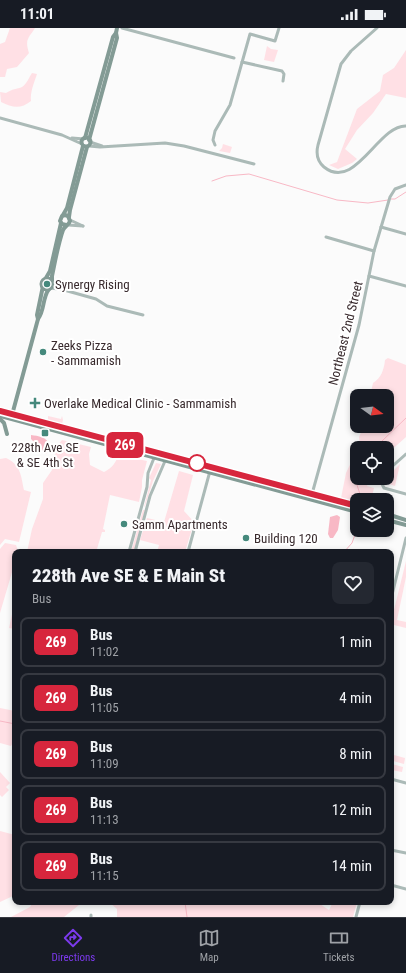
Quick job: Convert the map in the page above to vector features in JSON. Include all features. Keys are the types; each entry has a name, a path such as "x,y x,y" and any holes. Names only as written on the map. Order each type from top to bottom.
{"main road":[{"path":"12,414 38,318 37,315 43,286 42,282 50,271 61,218 67,208 117,38 117,28"},
{"path":"38,318 41,316 44,297 51,285 62,236 70,218 70,210 86,142"},
{"path":"63,215 67,215 70,218"},
{"path":"61,222 63,225 67,225"},
{"path":"46,278 49,278 51,285"},
{"path":"43,286 45,288 51,285"},
{"path":"0,411 350,510"},
{"path":"0,417 165,461 211,470 350,504"},
{"path":"0,417 4,423 7,434"},
{"path":"394,516 406,520"},
{"path":"394,522 406,525"}],"street":[{"path":"122,28 234,58"},
{"path":"215,145 213,140 215,131 228,110 250,34 275,41 279,28"},
{"path":"377,28 351,51 341,64 337,74 317,156 321,164 329,170 334,172 348,170 361,161 393,129 400,126 406,126"},
{"path":"242,62 282,71 284,74 283,81"},
{"path":"0,118 104,147 165,143 184,146 254,164"},
{"name":"Northeast 2nd Street","path":"312,494 360,320 374,251 381,227 392,193 399,187 406,185"},
{"path":"67,225 83,226 70,218"},
{"path":"381,227 406,234"},
{"path":"326,237 374,251"},
{"path":"369,276 406,286"},
{"path":"51,285 96,299 107,306 143,315"},
{"path":"394,465 406,454"},
{"path":"130,549 147,487 148,473 154,458"},
{"path":"136,549 150,496 165,461"},
{"path":"189,549 211,470"},
{"path":"382,485 386,489 406,494"},
{"path":"394,586 406,538"},
{"path":"394,780 406,784"},
{"path":"394,851 406,854"},
{"path":"394,886 406,889"},
{"path":"356,917 359,905"}],"shaded area":[{"path":"10,28 35,28 28,39 27,45 29,53 17,67 7,69 5,77 0,77 0,44 5,42"},
{"path":"267,46 271,49 278,50 274,62 264,60"},
{"path":"406,50 406,98 386,94 373,113 357,130 345,149 357,159 352,163 338,169 329,165 337,162 357,109 380,91 383,75 394,68"},
{"path":"32,73 37,74 31,101 17,107 9,106 1,102 0,92 6,93 24,86"},
{"path":"223,144 232,147 230,153 219,151"},
{"path":"388,358 406,365 406,437 394,448 394,441 359,441 359,437 361,433 394,433 394,389 372,389 373,383 380,376 383,370 385,360"},
{"path":"48,416 61,419 62,416 62,424 48,420"},
{"path":"31,435 42,437 50,444 46,454 31,439"},
{"path":"62,440 91,447 89,454 90,465 104,472 113,465 118,455 147,461 142,480 139,502 110,495 103,529 105,532 102,532 97,549 28,549 32,529 43,499 43,483 52,470 57,446"},
{"path":"6,458 15,464 20,471 24,490 31,492 19,542 5,539 0,545 0,459"},
{"path":"156,463 161,464 144,507 151,480 149,478"},
{"path":"400,464 395,486 392,485 394,485 394,470"},
{"path":"350,465 350,485 367,485 374,488 373,493 350,493 350,500 341,498 346,473"},
{"path":"179,471 193,475 184,511 194,522 186,549 158,549 159,545 140,540 147,518 164,522"},
{"path":"143,510 145,510 135,549 132,549"},
{"path":"337,515 340,517 338,530 333,538 330,538 328,534 330,517"},
{"path":"5,543 16,545 17,549 12,549 12,572 0,613 0,549"},
{"path":"406,561 406,577 397,620 406,622 406,628 394,625 394,610"},
{"path":"12,614 12,628 9,628"},
{"path":"0,708 12,710 12,744 11,746 0,743"},
{"path":"394,755 405,758 404,764 394,761"},
{"path":"394,765 403,767 402,772 394,771"},
{"path":"0,772 10,783 6,787 9,790 2,797 0,795"},
{"path":"0,831 12,834 12,896 0,902"},
{"path":"31,905 79,905 64,917 11,917"},
{"path":"112,905 322,905 329,910 332,905 356,905 353,917 117,917 117,909"}],"waterway":[{"path":"212,181 226,176 249,174 337,200 368,203 388,200"},
{"path":"391,199 395,199 406,192"},
{"path":"382,441 406,418"},
{"path":"357,485 360,493"},
{"path":"347,549 352,543 354,537"},
{"path":"0,721 12,723"},
{"path":"185,905 187,917"}],"bus line":[{"name":"269","path":"0,411 350,504"}],"place":[{"name":"Synergy Rising","path":"47,284"},
{"name":"Zeeks Pizza - Sammamish","path":"43,352"},
{"name":"Overlake Medical Clinic - Sammamish","path":"35,403"},
{"name":"228th Ave SE & SE 4th St","path":"45,433"},
{"name":"Samm Apartments","path":"124,524"},
{"name":"Building 120","path":"246,538"}]}
